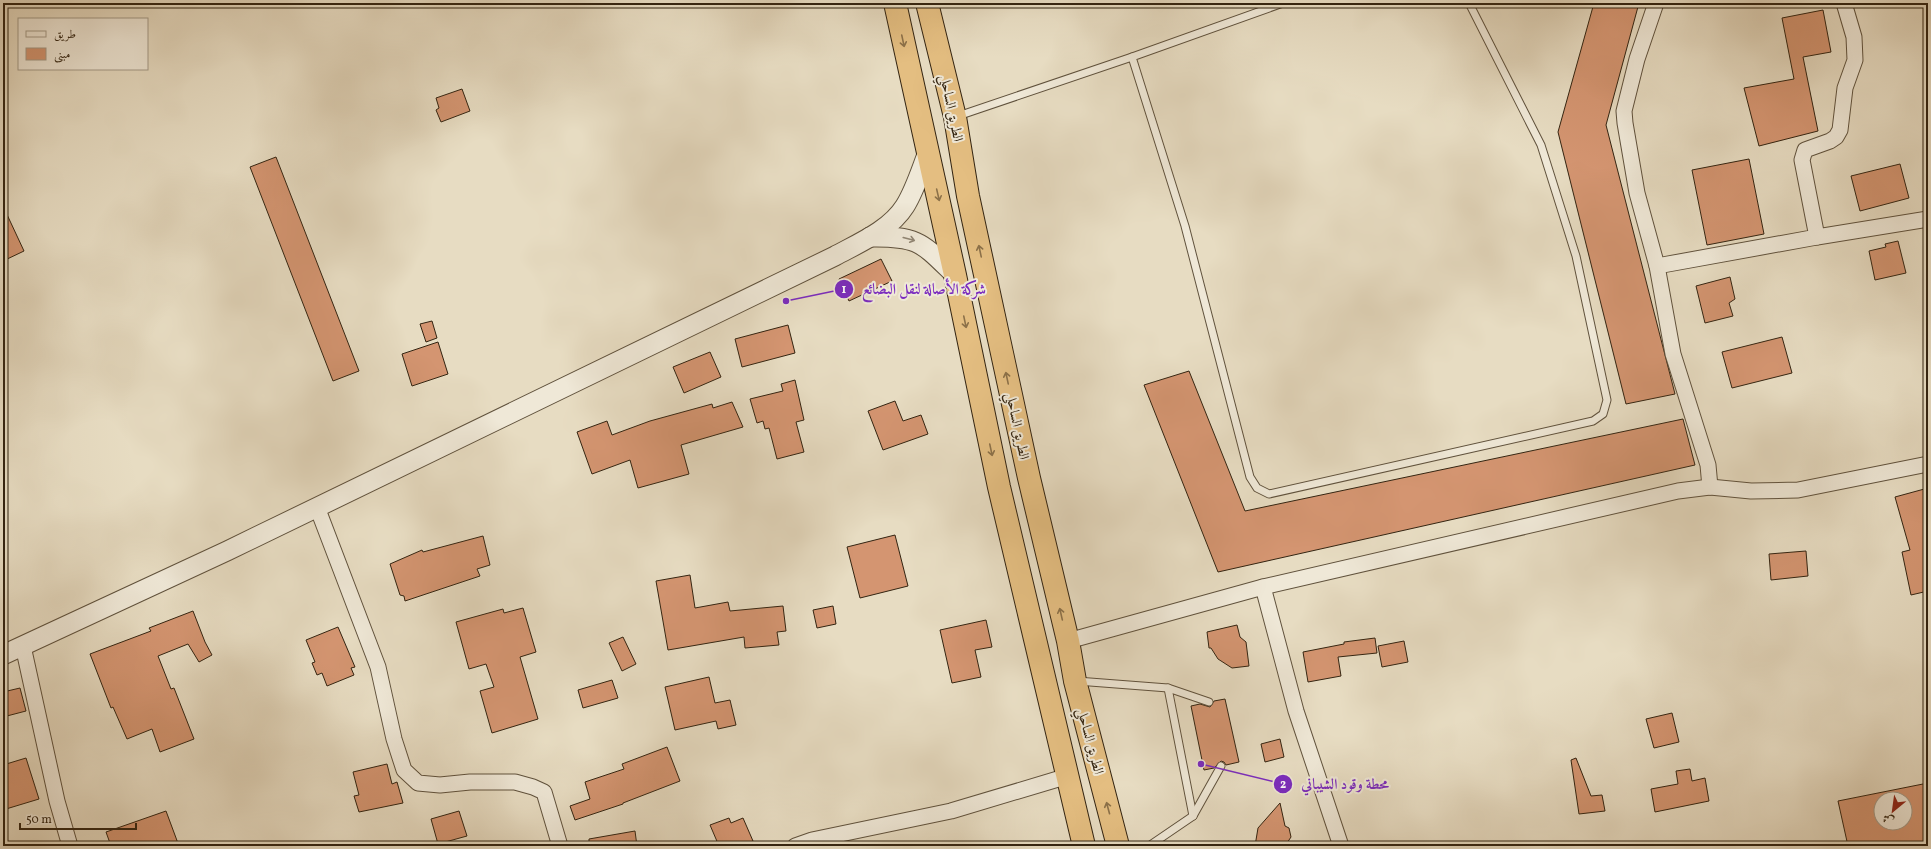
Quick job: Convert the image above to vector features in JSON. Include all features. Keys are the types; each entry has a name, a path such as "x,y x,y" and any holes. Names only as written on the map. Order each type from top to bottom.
{"highway":[{"name":"الطريق الساحلي","path":"895,3 955,275 999,487 1084,846"},
{"name":"الطريق الساحلي","path":"927,3 955,117 968,196 1029,478 1068,641 1075,681 1118,846"},
{"path":"999,487 1029,478"}],"street":[{"path":"1656,3 1637,59 1624,111 1637,192 1658,266 1673,354 1708,465 1710,487"},
{"path":"1817,237 1802,160 1805,150 1830,141 1836,137 1840,130 1845,88 1855,60 1854,37 1844,3"},
{"path":"3,655 227,551 682,331 835,256 870,237 896,217 905,207 928,152"},
{"path":"1658,266 1817,237 1928,219"},
{"path":"870,237 906,238 919,242 955,275"},
{"path":"1068,641 1263,587 1678,491 1710,487 1751,491 1798,490 1928,464"},
{"path":"317,507 378,667 394,740 404,770 418,783 440,785 470,782 515,782 544,792 560,846"},
{"path":"1263,587 1296,711 1341,846"},
{"path":"23,646 57,800 70,846"},
{"path":"796,846 812,840 951,811 1068,776"}],"lane":[{"path":"955,117 1132,57 1283,3"},
{"path":"1132,57 1185,226 1250,477 1257,488 1269,494 1593,421 1604,414 1607,400 1576,256 1541,144 1469,3"},
{"path":"1075,681 1168,688 1209,702"},
{"path":"1168,688 1193,816"},
{"path":"1149,846 1193,816 1221,766"}],"building":[{"path":"1594,3 1639,3 1606,125 1675,394 1626,404 1558,132"},
{"path":"1823,10 1831,52 1803,57 1818,131 1759,146 1744,88 1794,79 1782,18"},
{"path":"462,89 470,111 441,122 436,110 439,108 436,98"},
{"path":"276,157 359,371 333,381 250,167"},
{"path":"1749,159 1764,234 1707,245 1692,170"},
{"path":"1900,164 1909,198 1860,211 1851,176"},
{"path":"3,206 24,251 3,261"},
{"path":"1898,241 1906,273 1875,280 1869,251 1886,247 1885,244"},
{"path":"881,259 892,281 849,301 839,279"},
{"path":"1730,277 1735,299 1729,303 1733,316 1705,323 1696,286"},
{"path":"432,321 437,338 426,342 420,324"},
{"path":"788,325 795,353 742,367 735,339"},
{"path":"1782,337 1792,373 1732,388 1722,352"},
{"path":"438,342 448,374 412,386 402,354"},
{"path":"710,352 721,377 684,393 673,367"},
{"path":"1189,371 1245,511 1683,419 1695,465 1218,572 1144,385"},
{"path":"795,380 804,420 796,422 804,452 777,459 769,428 765,429 763,421 757,423 750,399 783,391 781,384"},
{"path":"895,401 903,421 921,415 928,434 883,450 868,411"},
{"path":"732,402 743,427 681,445 689,474 638,488 630,460 592,474 577,432 607,421 612,435 650,421 712,404 713,408"},
{"path":"1928,488 1928,591 1911,595 1902,552 1910,550 1895,497"},
{"path":"895,535 908,586 860,598 847,547"},
{"path":"483,536 490,565 477,569 480,576 405,601 404,596 400,595 390,564 422,550 423,552"},
{"path":"1806,551 1808,576 1771,580 1769,554"},
{"path":"690,575 695,608 728,602 730,611 783,606 786,631 777,632 779,645 745,648 744,637 668,650 656,581"},
{"path":"833,606 836,624 817,628 813,610"},
{"path":"523,608 536,652 520,657 538,719 492,733 480,691 494,687 486,664 469,669 456,622 503,609 504,613"},
{"path":"193,611 205,642 212,655 199,662 188,644 158,656 171,689 174,688 194,739 160,752 152,729 127,739 113,707 111,708 90,654 151,631 149,628"},
{"path":"986,620 992,647 975,650 981,677 952,683 940,630"},
{"path":"1237,625 1240,637 1246,642 1249,666 1232,668 1218,659 1211,648 1209,648 1207,632"},
{"path":"338,627 355,667 351,668 354,675 327,686 322,673 317,675 312,663 315,662 306,640"},
{"path":"623,637 636,664 622,671 609,643"},
{"path":"1375,638 1377,653 1338,657 1341,676 1308,682 1303,652 1344,644 1344,642"},
{"path":"1404,641 1408,662 1382,667 1378,646"},
{"path":"709,677 715,703 730,700 736,725 718,729 716,721 675,730 665,687"},
{"path":"612,680 618,698 583,708 578,690"},
{"path":"20,688 26,711 3,717 3,692"},
{"path":"1225,699 1239,762 1226,765 1221,761 1214,768 1204,770 1191,706 1200,704 1210,707 1214,701"},
{"path":"1672,713 1679,742 1654,748 1646,719"},
{"path":"1280,739 1284,757 1265,762 1261,744"},
{"path":"667,747 680,781 623,804 575,820 570,806 590,799 585,782 624,769 622,764"},
{"path":"26,758 39,799 6,809 3,799 3,765"},
{"path":"1576,758 1591,796 1602,795 1605,811 1579,814 1571,760"},
{"path":"387,764 392,784 397,782 403,803 359,812 354,796 359,795 353,772"},
{"path":"1690,769 1692,781 1705,778 1709,801 1655,812 1651,789 1678,784 1676,771"},
{"path":"1928,783 1928,846 1848,846 1838,801 1873,794 1873,831 1913,831 1913,791 1888,791"},
{"path":"1280,803 1285,826 1289,828 1291,837 1285,846 1255,846 1258,828"},
{"path":"166,811 179,846 111,846 106,832"},
{"path":"459,811 467,836 438,844 431,819"},
{"path":"729,818 731,823 743,818 753,841 740,846 719,846 710,825"},
{"path":"635,831 637,846 589,846 589,839"}],"place":[{"name":"شركة الأصالة لنقل البضائع","path":"786,301"},
{"name":"محطة وقود الشيباني","path":"1201,764"}]}
